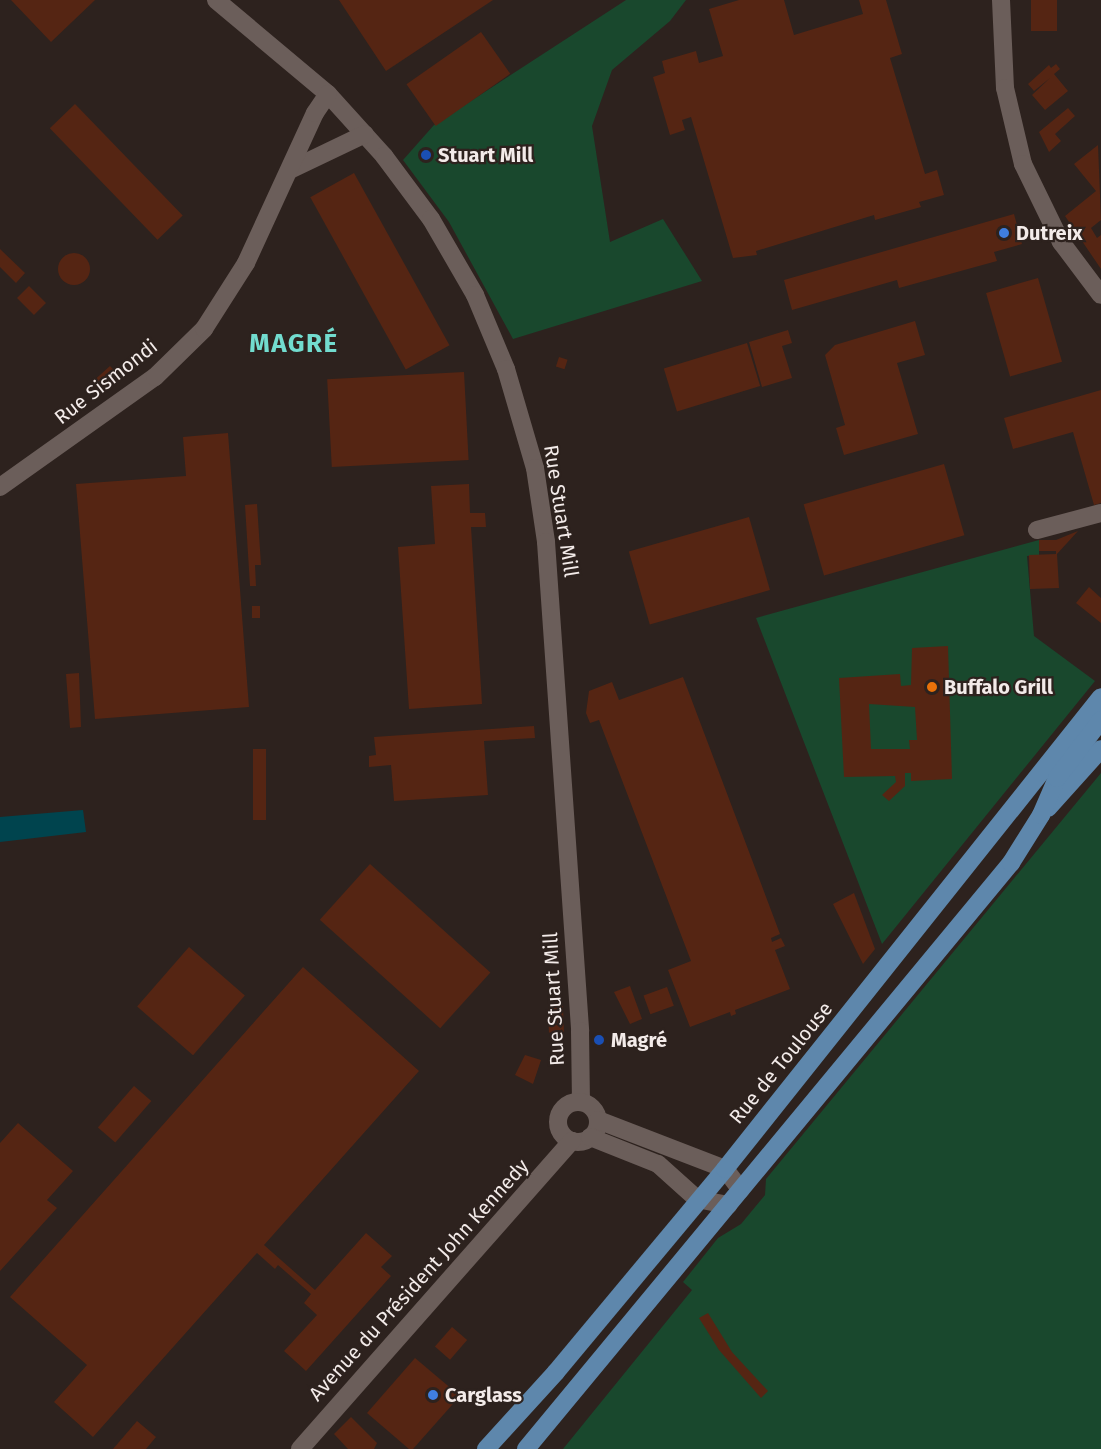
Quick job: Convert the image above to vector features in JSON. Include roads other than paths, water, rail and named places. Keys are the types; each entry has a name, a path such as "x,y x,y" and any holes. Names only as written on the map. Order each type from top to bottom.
{"main road":[{"name":"Rue de Toulouse","path":"486,1449 556,1372 725,1169 1101,698"},
{"path":"526,1449 1011,864 1041,815 1057,778 1101,720"},
{"path":"1041,815 1101,749"}],"street":[{"name":"Rue Stuart Mill","path":"216,0 328,94 365,134 432,219 475,295 506,369 535,468 550,590 580,1040 581,1102"},
{"path":"1001,0 1005,88 1023,164 1060,242 1101,295"},
{"name":"Rue Sismondi","path":"0,487 155,377 204,328 246,263 328,94"},
{"path":"290,170 365,134"},
{"path":"1037,530 1101,513"},
{"path":"594,1129 592,1108 581,1102 568,1105 560,1114 559,1128 572,1141 594,1129 725,1169 741,1190"},
{"path":"594,1129 658,1164 698,1199 728,1205"},
{"name":"Avenue du Président John Kennedy","path":"300,1449 572,1141"}],"water":[{"path":"83,810 86,832 0,842 0,817"}],"place":[{"name":"Stuart Mill","path":"426,155"},
{"name":"Dutreix","path":"1004,233"},
{"name":"Buffalo Grill","path":"932,687"},
{"name":"Magré","path":"599,1040"},
{"name":"Carglass","path":"433,1395"}],"district":[{"name":"MAGRÉ","path":"294,344"}]}
